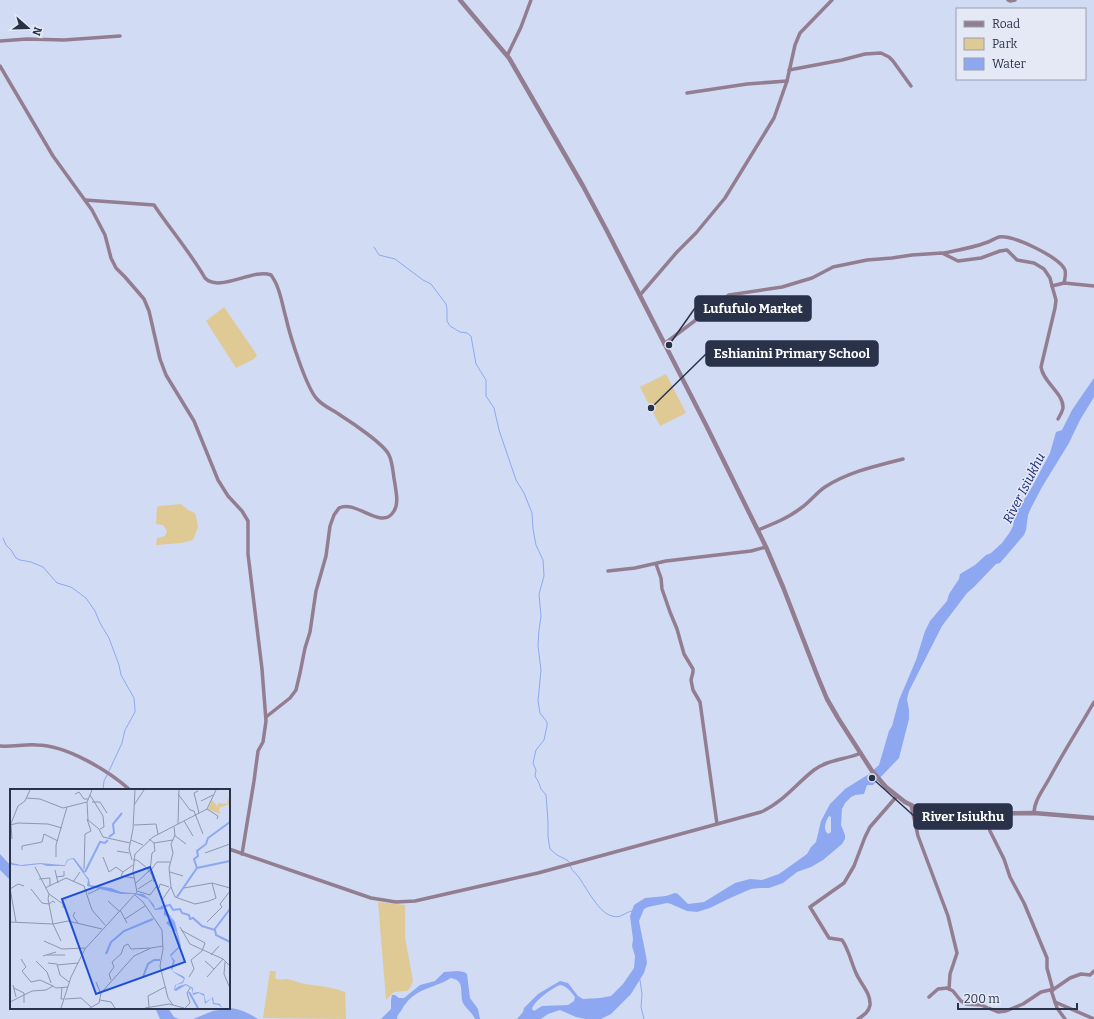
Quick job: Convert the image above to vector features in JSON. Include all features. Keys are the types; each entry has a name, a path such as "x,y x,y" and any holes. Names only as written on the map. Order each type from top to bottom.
{"street":[{"path":"460,0 507,56 583,186 640,295 758,530 783,587 825,695 878,779 897,796 911,805 920,809 938,813 1034,813 1094,818"},
{"path":"507,56 521,27 531,0"},
{"path":"640,295 677,252 696,233 725,198 774,118 787,81 795,45 800,32 832,0"},
{"path":"1008,0 1014,0"},
{"path":"0,40 64,40 120,36"},
{"path":"789,70 865,54 881,53 892,61 911,86"},
{"path":"0,66 38,132 85,200 106,235 111,258 116,268 138,291 146,303 162,365 171,385 194,421 216,477 228,496 242,511 248,521 248,554 262,662 266,717 263,742 258,751 242,854"},
{"path":"686,93 747,84 787,81"},
{"path":"85,200 154,205 205,278 210,282 219,283 254,275 271,275 280,294 288,327 303,372 315,396 321,403 366,433 384,448 389,455 397,499 395,509 391,515 383,518 372,516 349,506 339,508 334,515 330,526 326,556 318,584 310,632 296,690 290,698 266,717"},
{"path":"664,344 730,295 782,287 812,278 834,267 850,263 912,255 942,253 988,243 999,237 1016,240 1041,250 1056,260 1065,268 1066,272 1064,283"},
{"path":"942,253 958,261 980,258 1007,250 1017,260 1034,263 1044,269 1050,278 1056,300 1041,367 1042,375 1056,392 1063,404 1062,411 1058,419"},
{"path":"1052,286 1064,283 1094,286"},
{"path":"758,530 791,515 810,501 822,489 836,481 858,472 903,459"},
{"path":"608,571 751,551 766,547"},
{"path":"656,564 661,578 662,589 677,629 684,654 693,669 691,680 694,693 700,702 717,824"},
{"path":"1034,813 1039,797 1067,746 1094,702"},
{"path":"0,746 37,745 54,747 105,771 129,789"},
{"path":"230,850 370,898 406,902 431,898 538,873 741,818 770,808 825,763 861,753"},
{"path":"858,1019 869,1010 869,996 857,975 842,940 829,938 810,907 844,883 854,866 864,837 870,827 897,796"},
{"path":"911,805 918,836 948,916 957,953 950,974 949,989"},
{"path":"986,814 990,831 1004,859 1010,877 1024,903 1047,958 1047,968 1055,1002 1064,1019"},
{"path":"929,997 938,989 949,989 963,1002 981,1005 998,1012 1008,1010 1028,1001 1041,992 1052,990 1070,978 1081,974 1090,974 1094,971"},
{"path":"1055,1002 1094,1019"}],"green space":[{"path":"224,307 257,355 254,359 236,368 206,321"},
{"path":"666,374 686,413 660,426 640,387"},
{"path":"181,504 188,510 195,513 196,516 198,527 193,540 181,543 156,545 157,538 165,536 167,531 163,525 156,524 157,507"},
{"path":"378,902 405,905 405,937 413,981 407,991 394,992 386,1000"},
{"path":"270,971 276,971 275,978 281,980 287,979 303,984 345,992 346,1019 263,1018"}],"water":[{"path":"1094,378 1094,397 1031,508 1024,535 1000,563 996,564 967,593 942,626 909,691 907,699 909,719 899,758 873,785 867,785 864,794 855,795 845,803 842,809 841,825 845,839 842,844 823,860 811,867 797,872 783,883 769,888 751,889 710,908 697,912 687,911 667,903 644,909 639,921 647,963 644,973 631,994 611,1014 601,1019 586,1019 576,1017 560,1010 548,1014 541,1019 517,1019 523,1012 524,1008 538,994 560,981 568,983 578,996 583,999 611,996 623,984 634,968 635,956 632,946 633,939 630,916 634,905 645,898 666,896 675,893 688,904 704,902 735,883 750,879 762,880 779,874 807,854 816,842 821,821 830,804 845,789 869,774 879,765 899,700 916,660 925,631 930,621 947,601 949,594 959,579 960,574 991,553 1002,543 1010,532 1013,526 1015,514 1032,487 1050,453 1056,432 1062,430 1072,410","holes":["829,816 831,817 831,832 828,834 825,830 825,826","560,985 570,991 575,997 574,1001 568,1005 542,1006 534,1011 532,1009 536,1002 544,995"]},
{"path":"0,854 10,865 10,880 0,870"},
{"path":"458,971 467,974 470,998 478,1009 480,1019 475,1019 464,1005 459,982 451,978 411,997 397,1016 397,1019 381,1019 391,1009 392,995 399,998 404,998 420,985 435,981 444,972"},
{"path":"230,1008 242,1011 258,1019 193,1019 213,1011"},
{"path":"155,1009 169,1009 174,1017 179,1019 160,1019"}],"waterway":[{"path":"374,247 379,255 395,259 423,280 431,284 446,304 447,321 450,326 471,336 476,364 486,380 486,396 494,408 499,430 516,480 524,493 532,513 536,545 543,560 544,576 539,594 541,616 538,646 541,670 538,701 540,713 547,722 544,740 536,750 533,763 536,770 535,776 541,789 546,795 550,849 569,862"},
{"path":"3,538 6,545 16,558 43,567 57,583 71,587 86,598 95,611 109,638 121,675 134,698 135,709 109,771"},
{"path":"103,789 104,781 107,775"},
{"path":"570,866 598,906 607,914 618,917 632,911"},
{"path":"640,980 642,994 641,1007 644,1019"}],"place":[{"name":"Lufufulo Market","path":"669,345"},
{"name":"Eshianini Primary School","path":"651,408"},
{"name":"River Isiukhu","path":"872,778"}]}
